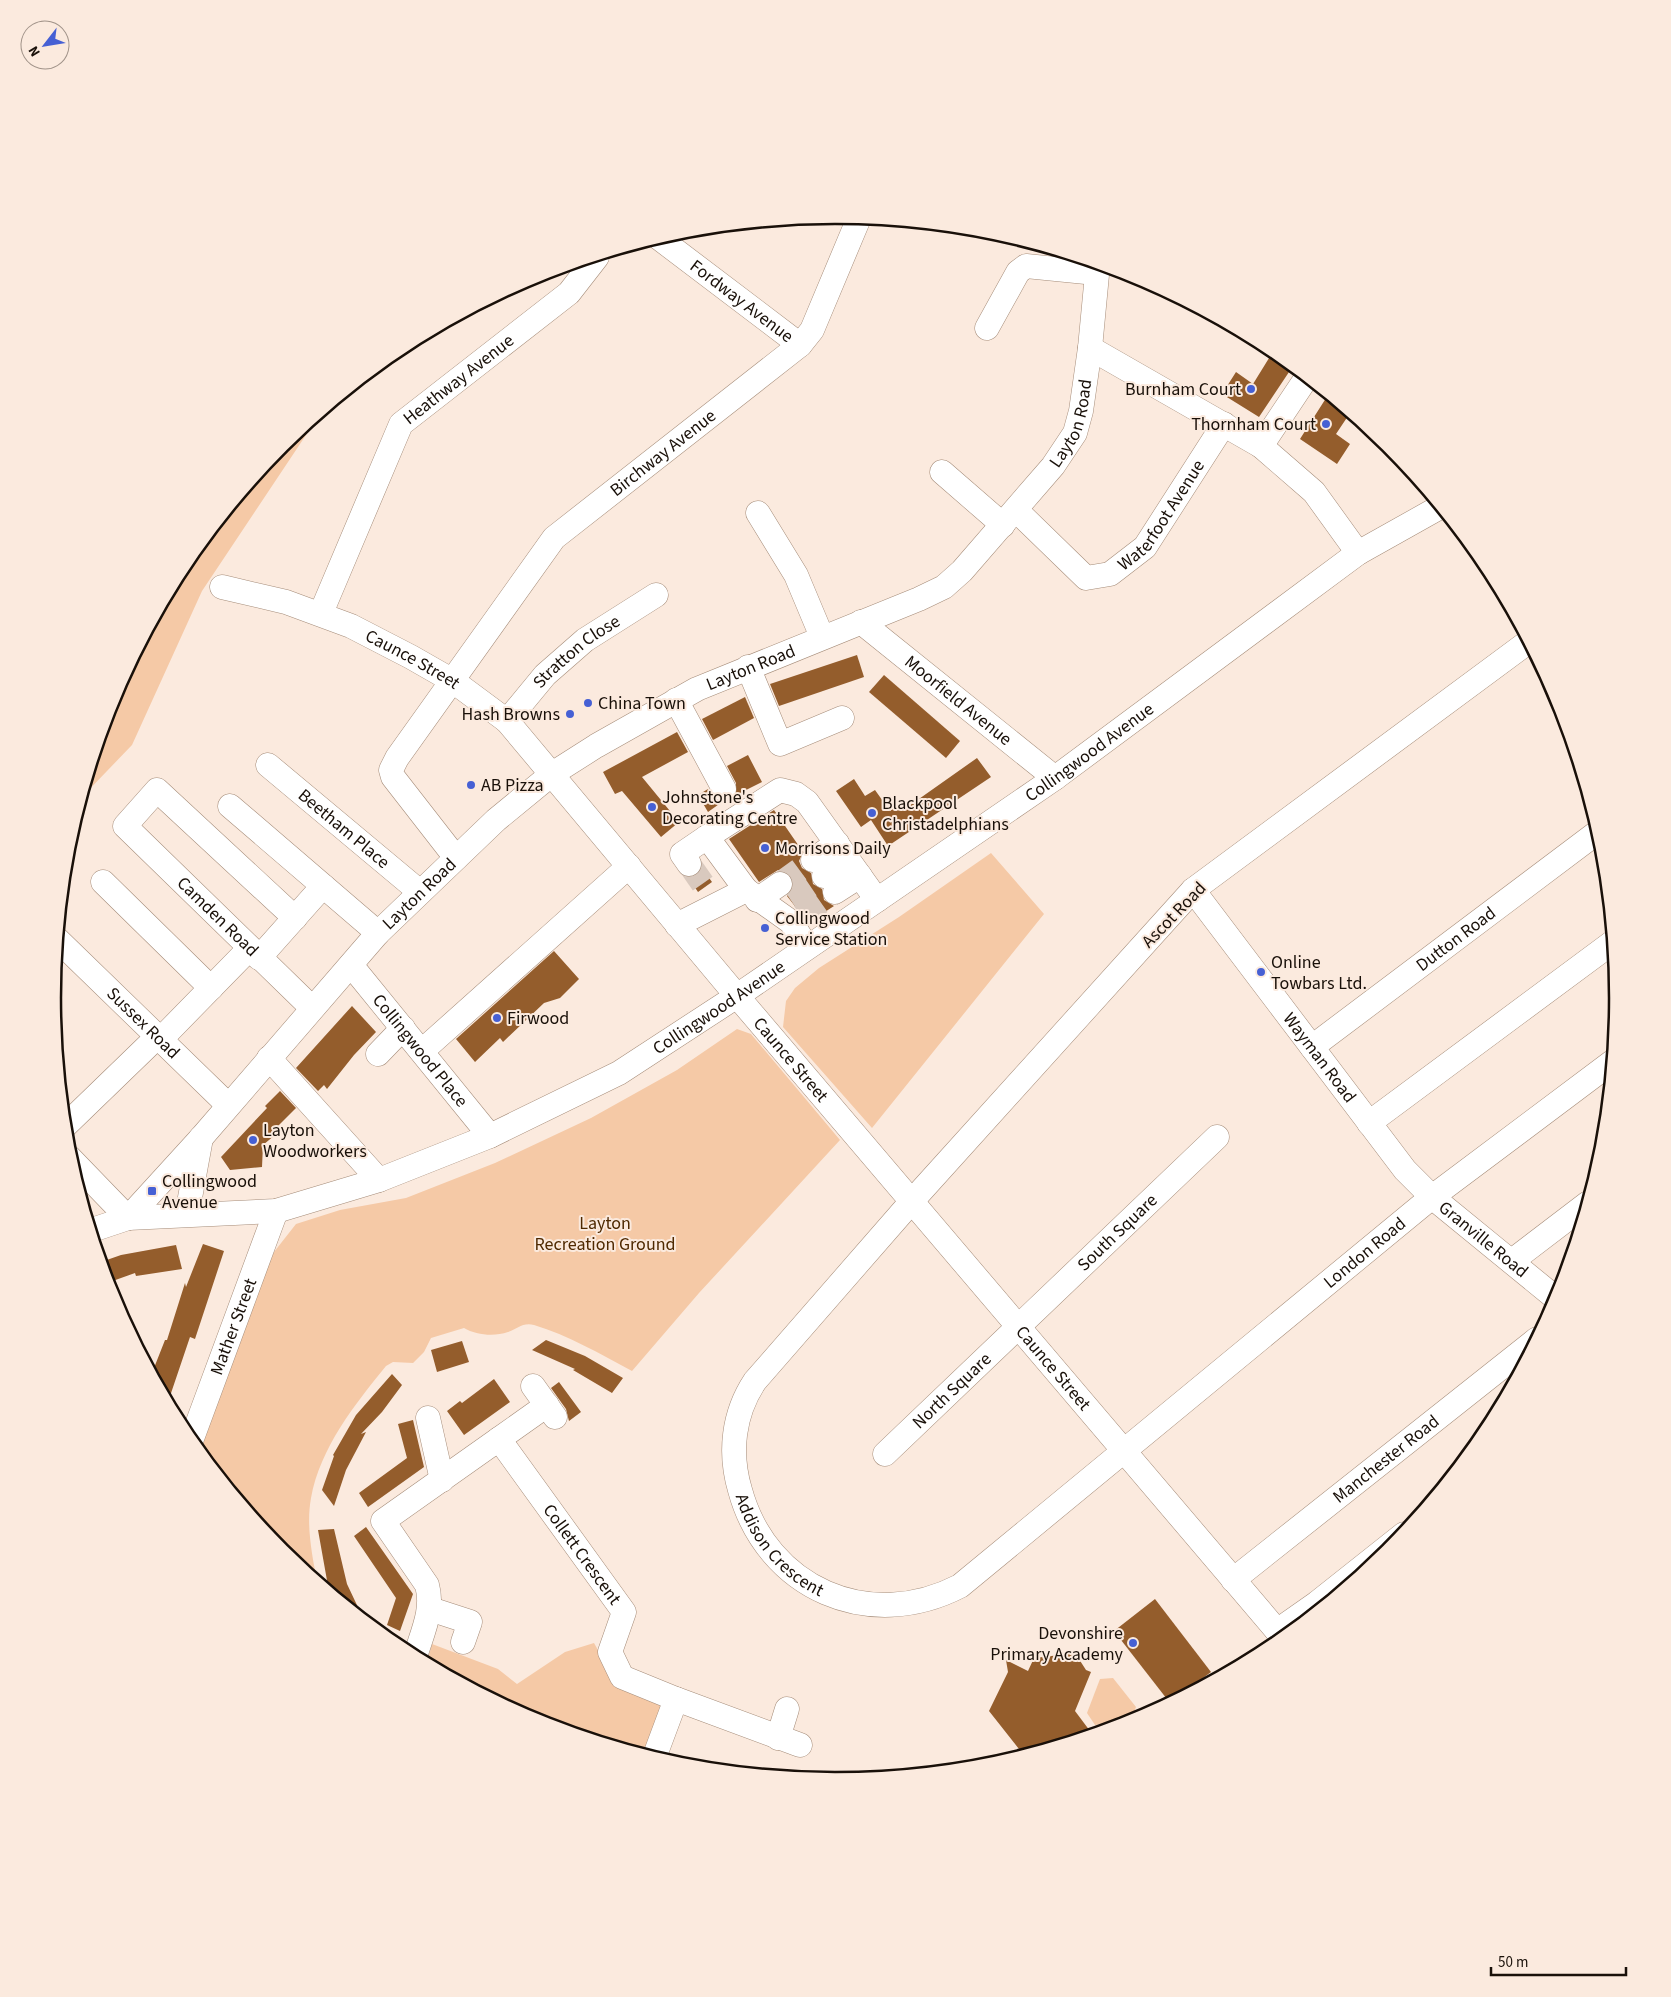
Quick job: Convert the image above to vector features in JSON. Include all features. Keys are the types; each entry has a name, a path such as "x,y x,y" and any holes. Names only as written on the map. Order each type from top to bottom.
{"street":[{"name":"Birchway Avenue","path":"456,858 401,790 391,770 397,758 554,538 800,345 812,330 856,225"},
{"name":"Fordway Avenue","path":"666,243 800,345"},
{"name":"Heathway Avenue","path":"321,613 401,424 569,293 591,264"},
{"path":"987,328 1018,272 1026,266 1092,268"},
{"name":"Layton Road","path":"128,1218 201,1138 378,934 496,820 552,774 676,700 748,667 944,587 962,571 1053,466 1075,433 1081,411 1090,348 1097,270"},
{"path":"1090,348 1261,446 1314,492 1358,553"},
{"path":"1261,446 1304,382"},
{"name":"Waterfoot Avenue","path":"1009,517 1086,578 1110,574 1145,547 1224,424"},
{"path":"942,472 1009,517"},
{"name":"Collingwood Avenue","path":"186,1214 276,1211 379,1180 490,1136 619,1073 737,996 1055,778 1358,553 1436,509"},
{"path":"758,512 796,575 822,637"},
{"name":"Caunce Street","path":"222,588 321,613 378,639 453,681 507,721 737,996 1278,1633"},
{"name":"Stratton Close","path":"507,721 545,675 586,640 656,595"},
{"name":"Moorfield Avenue","path":"861,622 1055,778"},
{"name":"Ascot Road","path":"912,1201 1193,890 1524,645"},
{"path":"748,667 780,744 842,718"},
{"path":"676,700 724,789"},
{"name":"Beetham Place","path":"268,765 420,892"},
{"name":"Camden Road","path":"295,918 157,790 125,826 312,1008"},
{"path":"689,864 682,854 780,790 796,794 807,802 877,900"},
{"path":"230,806 378,934"},
{"name":"Dutton Road","path":"1312,1047 1592,835"},
{"path":"707,837 777,903 808,947"},
{"path":"848,860 824,876 848,860"},
{"path":"422,1051 629,866"},
{"path":"103,882 211,988"},
{"path":"71,1120 211,988 295,918 323,886"},
{"name":"Wayman Road","path":"1193,890 1405,1170 1432,1198"},
{"path":"677,925 711,896 777,903"},
{"name":"Sussex Road","path":"63,945 228,1105"},
{"path":"1369,1123 1608,946"},
{"name":"Collingwood Place","path":"351,965 490,1136"},
{"path":"378,1054 403,1028"},
{"path":"270,1058 379,1180"},
{"name":"London Road","path":"1125,1452 1432,1198 1606,1066"},
{"name":"Layton Road","path":"97,1228 128,1218 186,1214 201,1138"},
{"name":"South Square","path":"1018,1326 1217,1138"},
{"path":"81,1169 128,1218"},
{"name":"Granville Road","path":"1432,1198 1551,1294"},
{"name":"Addison Crescent","path":"912,1201 754,1381 744,1397 738,1416 733,1457 736,1479 750,1521 762,1541 776,1558 791,1574 811,1587 851,1602 895,1604 918,1602 941,1596 960,1586 1125,1452"},
{"path":"1512,1262 1580,1209"},
{"name":"Mather Street","path":"194,1432 276,1211"},
{"name":"North Square","path":"885,1454 1018,1326"},
{"name":"Manchester Road","path":"1233,1580 1513,1367 1521,1357"},
{"path":"417,1650 430,1609 427,1585 383,1521 499,1439 551,1411 533,1386"},
{"path":"430,1417 442,1480"},
{"name":"Collett Crescent","path":"499,1439 624,1612 610,1652 622,1676 676,1699"},
{"path":"1298,1619 1353,1575"},
{"path":"430,1609 470,1622 463,1642"},
{"path":"657,1751 676,1699 800,1745"},
{"path":"778,1738 788,1709"}],"green space":[{"path":"308,432 202,591 132,745 91,788 102,750 120,702 141,656 165,611 221,527 253,488"},
{"path":"991,853 1044,914 872,1128 783,1027 786,1001 795,988 819,968 899,917"},
{"name":"Layton Recreation Ground","path":"737,1029 751,1034 840,1140 699,1293 632,1371 572,1339 530,1324 508,1332 491,1335 480,1334 464,1328 431,1338 424,1352 413,1363 393,1362 386,1366 351,1411 322,1462 311,1498 309,1519 315,1572 253,1509 201,1442 255,1296 274,1252 296,1224 340,1210 406,1198 495,1163 591,1118 677,1070"},
{"path":"594,1643 603,1659 607,1673 620,1684 665,1704 649,1749 587,1732 539,1714 493,1693 429,1657 432,1644 498,1669 517,1684 565,1652"},
{"path":"1113,1678 1136,1707 1134,1713 1107,1723 1095,1725 1087,1713 1100,1679"}],"building":[{"name":"Burnham Court","path":"1269,357 1289,372 1259,417 1222,394 1236,372 1253,384"},
{"name":"Thornham Court","path":"1325,399 1347,417 1336,434 1350,444 1337,464 1300,439"},
{"path":"857,655 864,677 779,706 770,684"},
{"path":"884,675 960,741 946,758 869,692"},
{"path":"745,697 754,718 713,740 702,719"},
{"path":"677,732 688,752 642,777 679,822 661,837 622,791 615,794 603,772"},
{"path":"748,755 762,782 736,795 736,783 727,766"},
{"path":"977,758 991,777 888,846 871,820 861,827 836,791 854,779 865,796 875,790 890,811 904,801 909,806"},
{"path":"708,789 716,800 722,802 708,812 698,795"},
{"path":"774,810 803,852 799,861 802,868 811,873 813,884 822,889 824,900 834,906 808,923 787,896 793,889 794,882 791,876 785,871 778,870 759,882 729,839"},
{"path":"702,868 712,882 698,892 688,877 696,875"},
{"name":"Firwood","path":"554,951 579,979 560,998 544,1003 503,1042 500,1038 475,1062 456,1039"},
{"path":"352,1006 376,1032 354,1055 327,1089 324,1085 318,1091 296,1068"},
{"name":"Layton Woodworkers","path":"280,1091 296,1108 272,1132 275,1135 263,1145 262,1167 230,1170 221,1157 267,1108 265,1106"},
{"path":"203,1244 224,1251 195,1339 190,1337 170,1395 155,1366 165,1340 167,1340 185,1283 186,1287"},
{"path":"176,1245 182,1269 136,1276 135,1273 114,1280 107,1260 121,1255"},
{"path":"546,1340 585,1356 623,1378 612,1393 573,1370 575,1369 532,1350"},
{"path":"462,1341 469,1362 437,1372 431,1350"},
{"path":"392,1374 402,1385 382,1412 361,1434 366,1432 346,1470 334,1506 322,1490 333,1455 356,1415"},
{"path":"494,1379 510,1402 464,1435 447,1411 460,1401 462,1403"},
{"path":"559,1382 581,1412 569,1421 566,1409 551,1388"},
{"path":"413,1420 424,1467 368,1507 359,1493 407,1458 398,1424"},
{"path":"366,1527 413,1594 400,1631 387,1625 396,1598 354,1536"},
{"path":"334,1529 347,1584 359,1609 327,1583 318,1530"},
{"path":"1155,1599 1211,1672 1196,1684 1166,1698 1114,1631"},
{"path":"1069,1654 1077,1656 1086,1670 1091,1672 1075,1711 1089,1730 1036,1746 1019,1749 989,1711 1008,1672 1006,1660 1028,1671 1034,1658"}],"tunnel":[{"path":"780,884 813,860"},
{"path":"689,864 705,887"},
{"path":"790,899 824,876"},
{"path":"801,916 835,892"}],"place":[{"name":"Burnham Court","path":"1251,389"},
{"name":"Thornham Court","path":"1326,424"},
{"name":"China Town","path":"588,703"},
{"name":"Hash Browns","path":"570,714"},
{"name":"AB Pizza","path":"471,785"},
{"name":"Johnstone's Decorating Centre","path":"652,807"},
{"name":"Blackpool Christadelphians","path":"872,813"},
{"name":"Morrisons Daily","path":"765,848"},
{"name":"Collingwood Service Station","path":"765,928"},
{"name":"Online Towbars Ltd.","path":"1261,972"},
{"name":"Firwood","path":"497,1018"},
{"name":"Layton Woodworkers","path":"253,1140"},
{"name":"Collingwood Avenue","path":"152,1191"},
{"name":"Devonshire Primary Academy","path":"1133,1643"}]}
